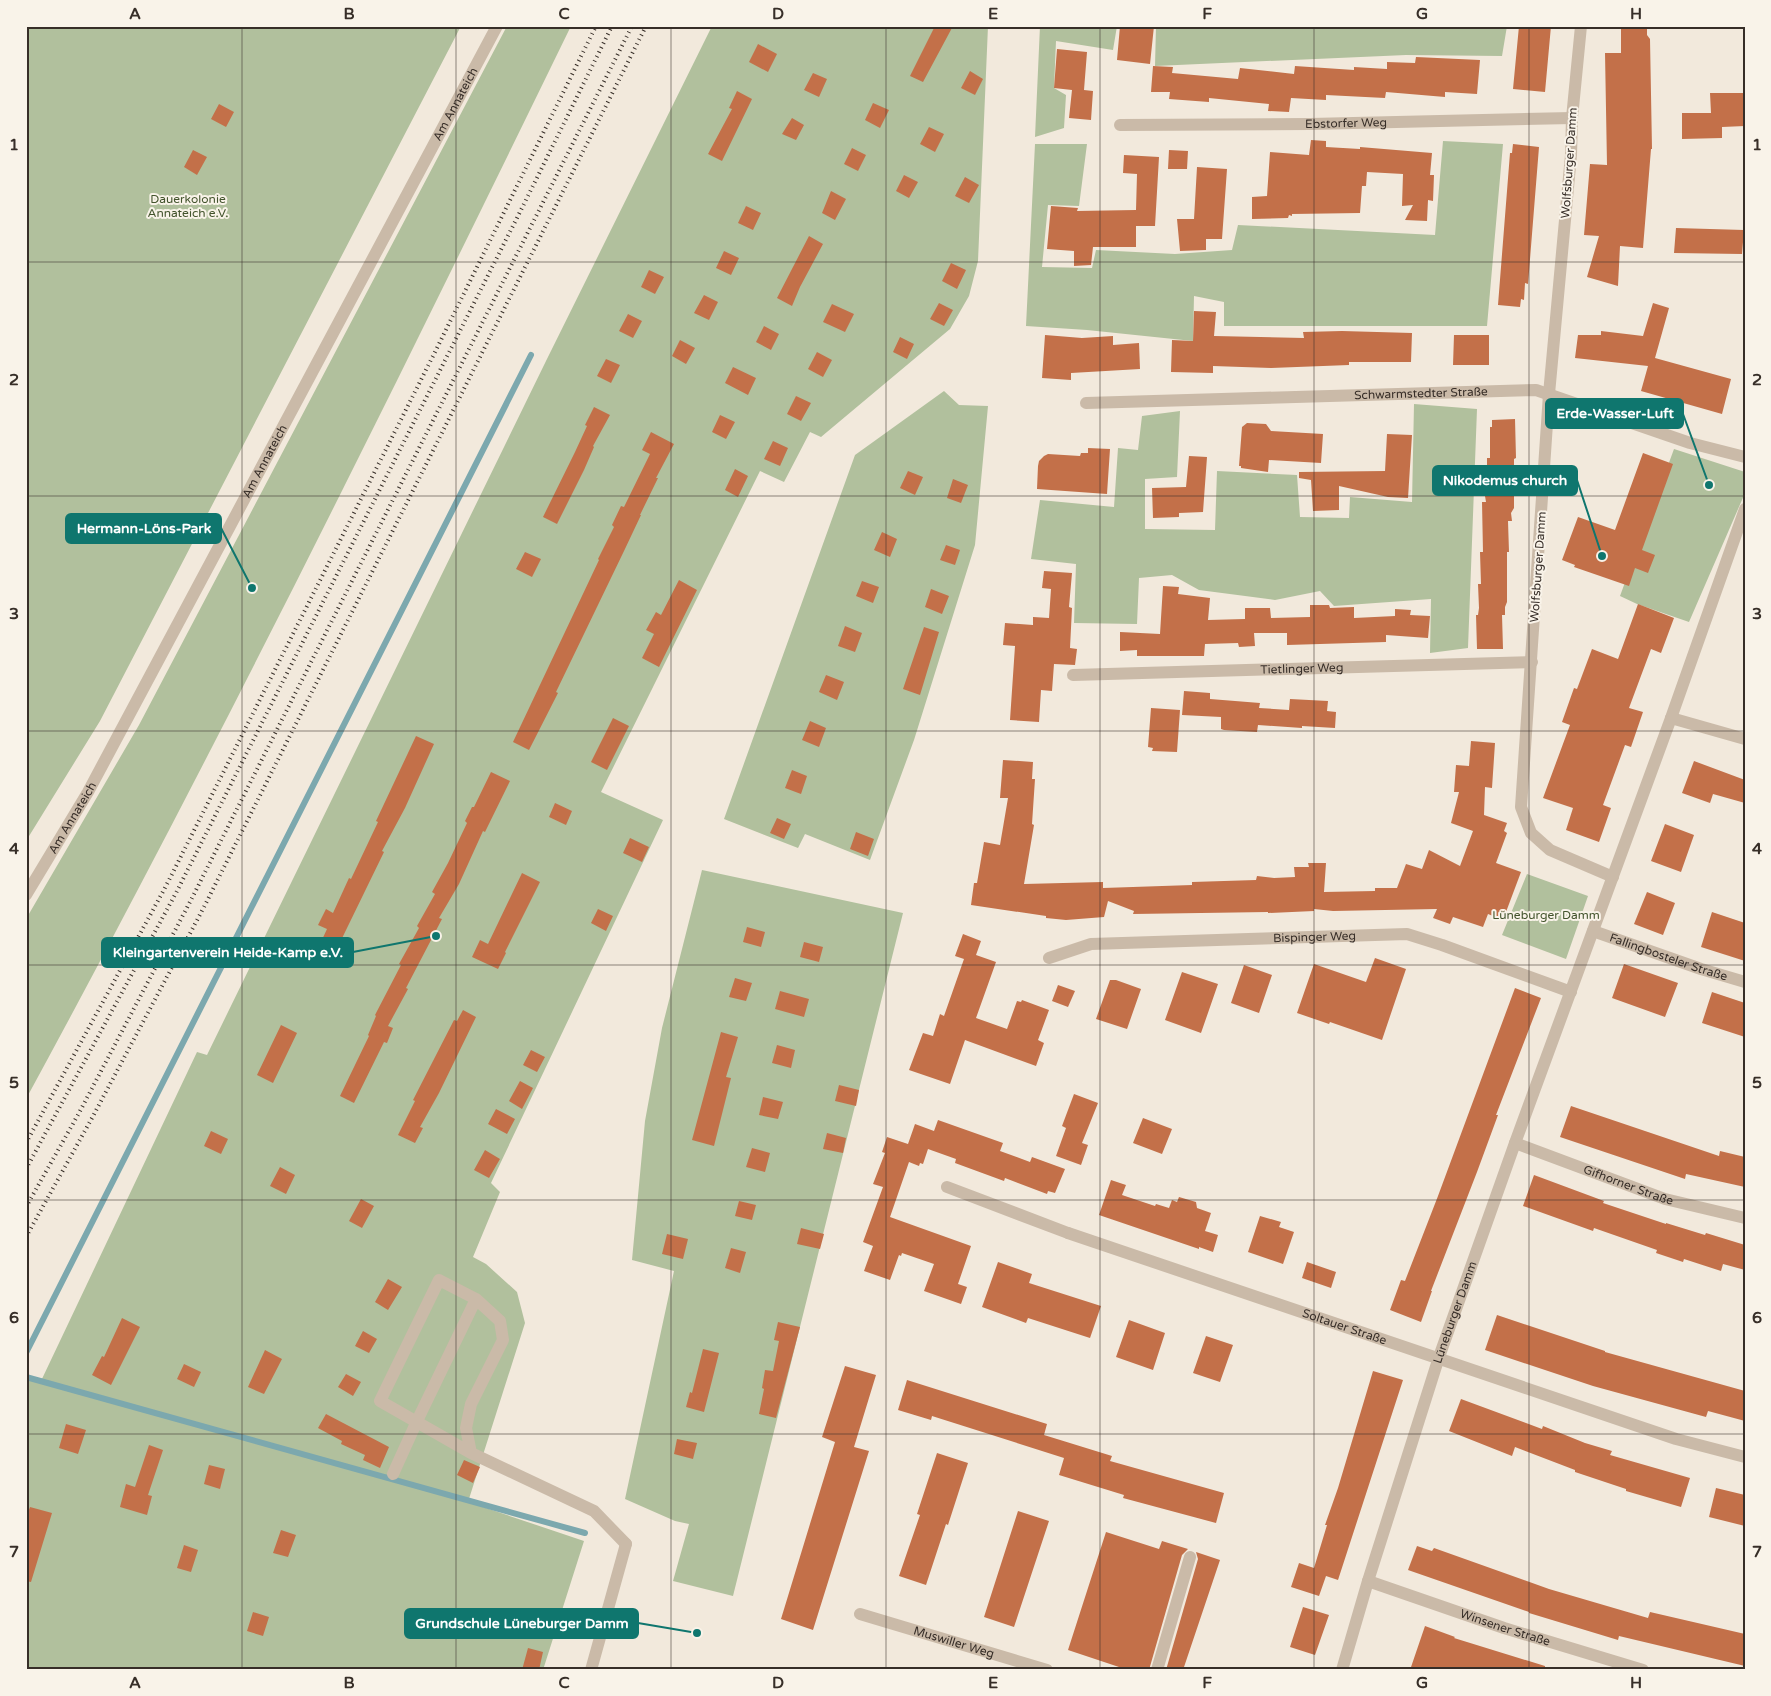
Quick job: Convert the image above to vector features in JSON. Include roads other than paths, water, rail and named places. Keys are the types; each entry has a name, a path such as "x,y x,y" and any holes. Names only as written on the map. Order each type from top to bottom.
{"street":[{"name":"Am Annateich","path":"26,895 88,792 497,26"},
{"name":"Wolfsburger Damm","path":"1581,26 1549,394 1521,807 1530,833 1550,850 1613,877"},
{"name":"Ebstorfer Weg","path":"1120,125 1310,124 1572,118"},
{"name":"Schwarmstedter Straße","path":"1086,403 1536,390 1690,443 1745,457"},
{"name":"Lüneburger Damm","path":"1342,1670 1368,1581 1439,1357 1745,509"},
{"name":"Tietlinger Weg","path":"1073,675 1532,662"},
{"path":"1671,718 1745,739"},
{"name":"Fallingbosteler Straße","path":"1593,931 1701,970 1745,982"},
{"name":"Bispinger Weg","path":"1049,958 1091,944 1407,934 1571,992"},
{"name":"Gifhorner Straße","path":"1515,1143 1665,1198 1745,1218"},
{"name":"Soltauer Straße","path":"947,1188 1068,1232 1676,1439 1745,1457"},
{"path":"471,1453 466,1428 471,1404 503,1340 500,1321 476,1299 439,1280 380,1401 471,1453 594,1511 626,1544 591,1670"},
{"path":"393,1474 476,1299"},
{"path":"1157,1670 1190,1557"},
{"name":"Winsener Straße","path":"1368,1581 1504,1628 1643,1670"},
{"name":"Muswiller Weg","path":"860,1614 1047,1670"}],"waterway":[{"path":"26,1353 531,355"},
{"path":"26,1377 585,1533"}],"railway":[{"path":"26,1143 166,886 435,352 596,26"},
{"path":"26,1169 176,893 612,26"},
{"path":"26,1207 79,1113 191,900 632,26"},
{"path":"26,1237 92,1118 204,907 646,26"}],"place":[{"name":"Erde-Wasser-Luft","path":"1709,485"},
{"name":"Nikodemus church","path":"1602,556"},
{"name":"Hermann-Löns-Park","path":"252,588"},
{"name":"Kleingartenverein Heide-Kamp e.V.","path":"436,936"},
{"name":"Grundschule Lüneburger Damm","path":"697,1633"}],"park label":[{"name":"Dauerkolonie Annateich e.V.","path":"188,206"}]}
